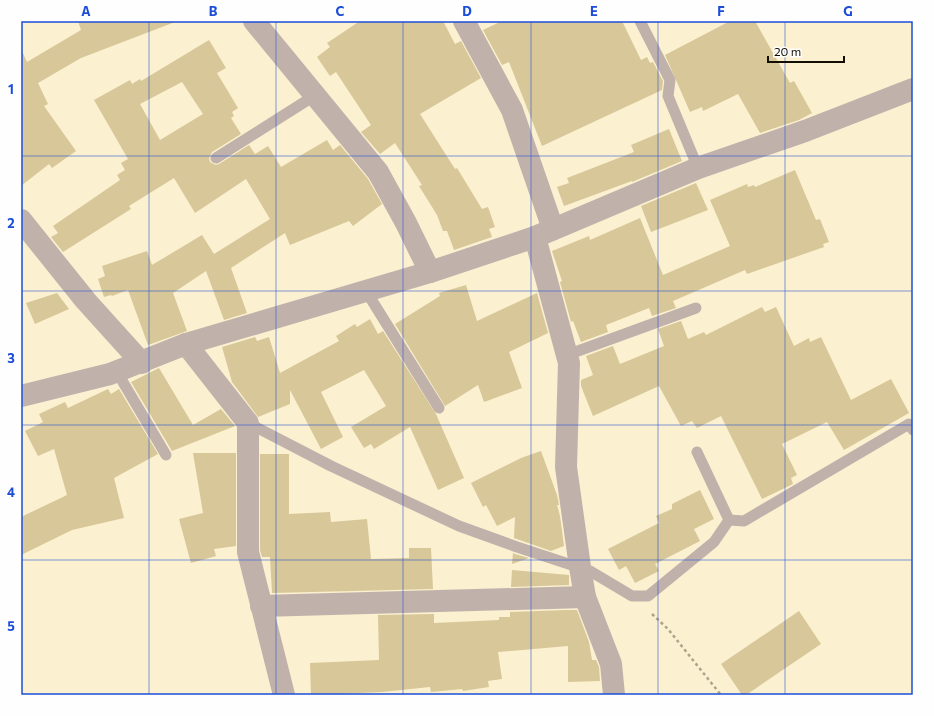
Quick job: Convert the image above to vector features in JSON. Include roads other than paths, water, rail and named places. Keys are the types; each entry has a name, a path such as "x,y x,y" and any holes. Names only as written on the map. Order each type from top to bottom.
{"street":[{"path":"254,21 289,62 314,96 378,172 406,223 430,272"},
{"path":"464,21 512,110 544,233 569,363 566,467 584,597 611,664 614,695"},
{"path":"21,396 117,372 186,344 366,292 544,233 698,168 805,132 913,89"},
{"path":"21,220 86,301 142,362"},
{"path":"186,344 248,423 248,552 284,695"},
{"path":"261,606 584,597"}],"lane":[{"path":"640,21 670,80 668,96 698,168"},
{"path":"216,158 314,96"},
{"path":"366,292 439,408"},
{"path":"567,355 696,308"},
{"path":"117,372 166,455"},
{"path":"248,423 331,466 459,526 517,547 590,570 632,596 648,596 714,542 729,520"},
{"path":"729,520 744,521 909,424 913,430"},
{"path":"697,452 729,520"}]}
